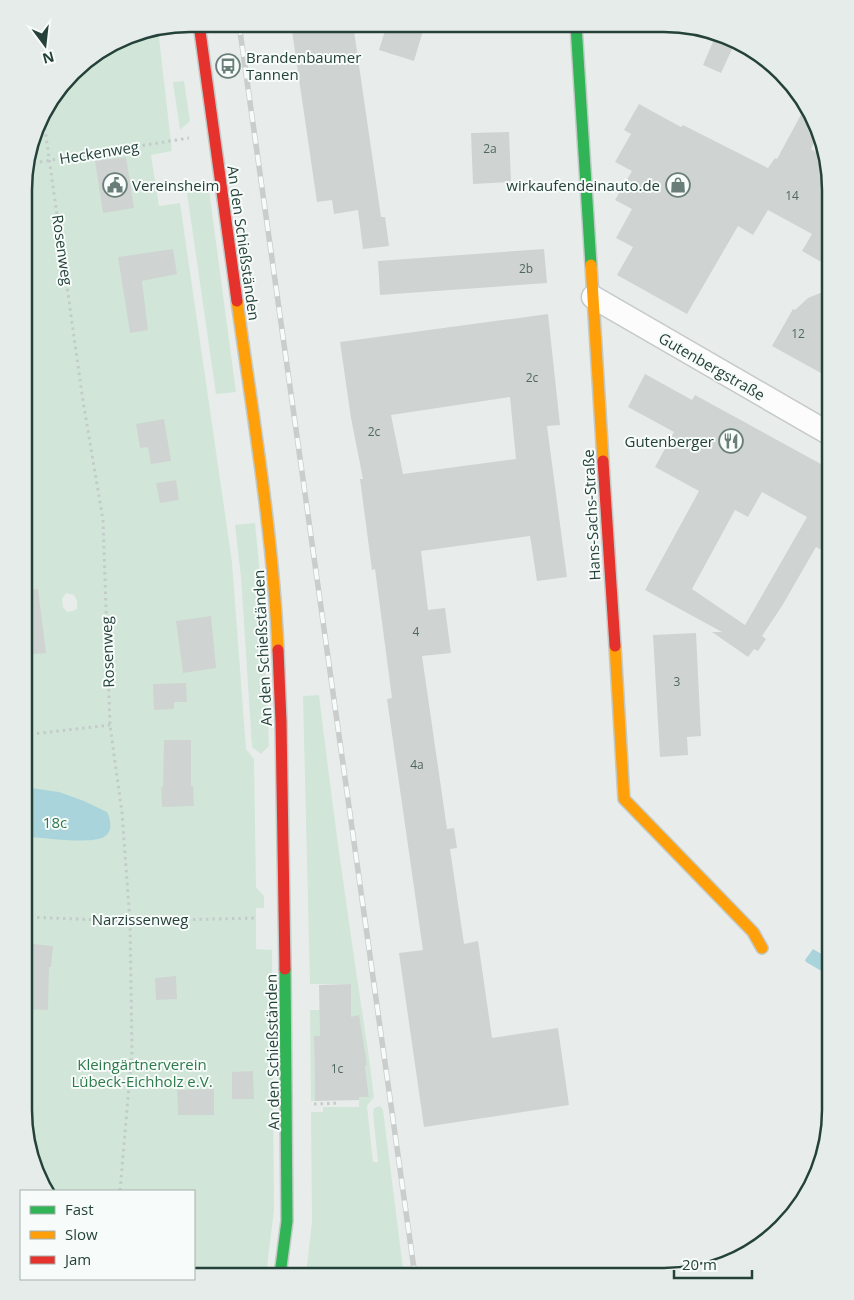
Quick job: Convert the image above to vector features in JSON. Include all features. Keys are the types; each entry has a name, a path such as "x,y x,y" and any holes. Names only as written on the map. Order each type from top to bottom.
{"street":[{"name":"An den Schießständen","path":"200,32 265,507 276,607 281,732 288,1158 287,1222 281,1268"},
{"name":"Hans-Sachs-Straße","path":"576,32 624,799 753,932 762,948"},
{"name":"Gutenbergstraße","path":"593,297 822,429"}],"path":[{"name":"Rosenweg","path":"45,129 83,401 103,520 110,725 122,813 130,921 132,1052 120,1190"},
{"name":"Heckenweg","path":"35,163 171,141"},
{"path":"32,734 110,725"},
{"name":"Narzissenweg","path":"32,917 130,921 256,918"},
{"path":"306,1104 340,1103"}],"green space":[{"name":"Kleingärtnerverein Lübeck-Eichholz e.V.","path":"159,36 172,151 151,155 159,206 180,203 232,562 246,749 254,759 256,887 264,896 264,908 256,908 256,949 272,950 274,1210 267,1268 195,1268 195,1190 55,1190 38,1151 32,1110 32,190 34,170 38,149 45,130 54,111 72,86 86,72 111,54 140,41","holes":["66,593 74,595 77,601 77,609 73,611 67,612 63,607 62,599"]},
{"path":"184,81 190,121 180,130 173,82"},
{"path":"209,190 236,392 216,394 187,193"},
{"path":"255,523 262,606 269,746 261,754 252,747 241,577 235,525"},
{"path":"319,695 374,1097 367,1106 373,1162 378,1162 373,1113 374,1108 380,1106 383,1110 403,1268 307,1268 312,1221 311,1112 323,1112 323,1107 359,1107 359,1097 369,1096 365,1066 314,1037 315,1101 311,1101 310,1010 351,1010 351,984 310,984 303,696"}],"water":[{"name":"18c","path":"32,788 59,792 107,812 110,829 104,837 87,840 32,838"},
{"path":"813,949 821,954 821,971 806,962 805,960"}],"building":[{"path":"292,32 354,32 381,217 385,217 389,246 363,249 358,210 334,214 332,200 317,202"},
{"path":"385,32 423,32 414,61 379,50"},
{"path":"713,41 732,49 721,73 703,65"},
{"path":"639,104 681,127 683,125 768,168 775,158 777,159 801,114 813,140 814,144 811,149 816,152 821,180 822,262 802,251 812,234 768,210 753,235 738,226 687,314 617,275 633,247 616,238 632,209 615,200 632,171 615,162 631,134 624,130"},
{"path":"509,132 511,182 473,184 471,133"},
{"name":"Vereinsheim","path":"126,157 134,208 103,213 95,161"},
{"path":"173,249 177,274 142,281 148,330 130,333 118,257"},
{"path":"544,249 547,283 380,295 378,261"},
{"path":"822,292 822,373 772,346 793,309 795,310 808,298"},
{"path":"548,314 560,425 547,426 567,577 537,581 530,536 421,551 428,610 445,608 451,653 422,656 447,829 454,828 457,848 450,849 464,944 478,941 492,1038 558,1028 569,1105 424,1127 399,953 423,950 387,699 392,698 375,569 372,570 360,479 363,479 351,418 340,342","holes":["510,397 516,459 403,474 391,415"]},
{"path":"645,374 692,400 695,395 822,464 822,550 816,547 782,606 762,636 766,639 758,651 754,649 748,657 712,632 722,632 645,590 699,491 655,467 674,432 628,407","holes":["762,492 807,517 745,625 692,589 735,510 748,517"]},
{"path":"164,419 171,461 151,464 148,447 140,448 136,424"},
{"path":"176,480 179,500 160,503 156,483"},
{"path":"32,589 38,589 46,653 32,654"},
{"path":"211,616 216,668 183,673 176,621"},
{"path":"696,633 701,736 687,737 688,755 660,757 653,635"},
{"path":"186,683 187,702 174,702 174,709 154,710 153,684"},
{"path":"164,740 191,740 191,786 193,786 194,806 162,807 161,787 163,787"},
{"path":"33,944 53,946 51,967 49,967 48,1010 32,1009"},
{"path":"176,976 177,999 156,1000 155,978"},
{"path":"351,984 351,1017 359,1015 367,1065 365,1066 369,1097 359,1097 359,1100 315,1101 314,1036 320,1036 319,985"},
{"path":"253,1071 254,1099 232,1099 232,1072"},
{"path":"214,1089 214,1115 178,1115 177,1090"}],"railway":[{"path":"240,32 414,1268"}],"traffic: fast":[{"path":"576,32 591,265"},
{"path":"281,1268 287,1221 285,969"}],"traffic: slow":[{"path":"591,265 603,461"},
{"path":"237,301 267,519 278,650"},
{"path":"615,646 624,799 753,932 762,948"}],"traffic: jam":[{"path":"200,32 237,301"},
{"path":"603,461 615,646"},
{"path":"278,650 285,969"}],"place":[{"name":"Brandenbaumer Tannen","path":"228,66"},
{"name":"Vereinsheim","path":"115,185"},
{"name":"wirkaufendeinauto.de","path":"678,185"},
{"name":"Gutenberger","path":"731,441"}]}
